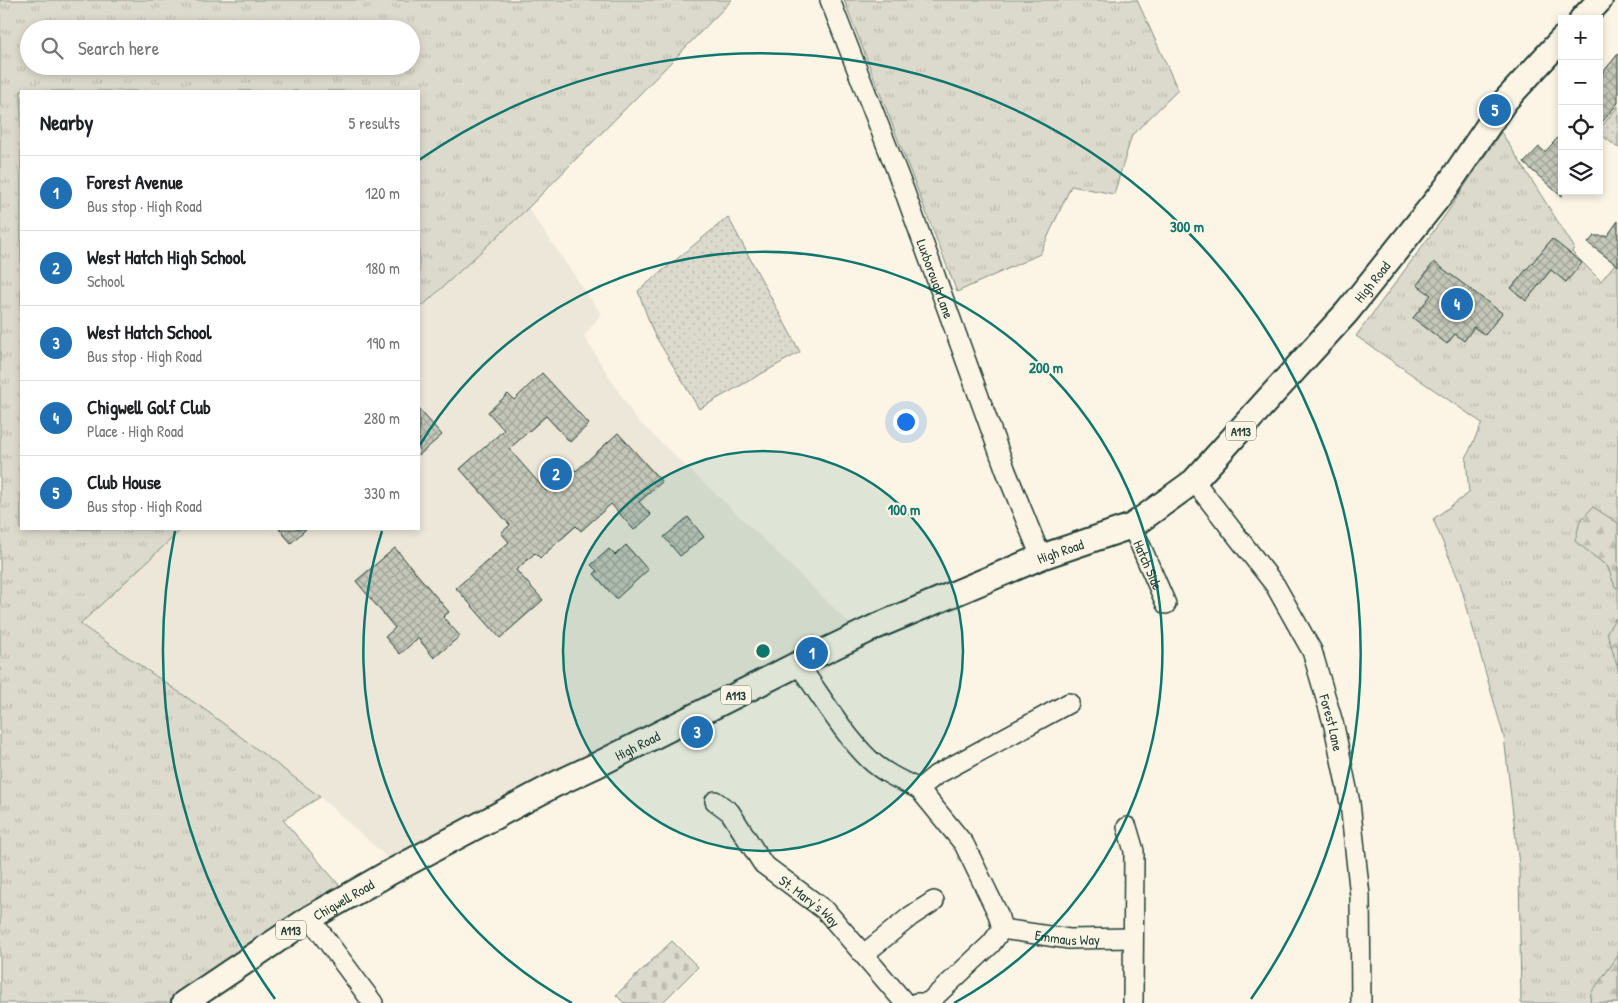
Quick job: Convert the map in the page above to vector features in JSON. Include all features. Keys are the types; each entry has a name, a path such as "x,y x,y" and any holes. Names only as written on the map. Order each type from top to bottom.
{"main road":[{"path":"1586,15 1600,0"},
{"name":"High Road","path":"403,865 556,784 875,628 1041,557 1132,526 1194,481 1347,312 1446,188 1504,101 1558,43"},
{"name":"Chigwell Road","path":"193,1000 310,918 403,865"}],"street":[{"name":"Luxborough Lane","path":"830,0 904,190 1006,471 1041,557"},
{"name":"Forest Lane","path":"1194,481 1275,586 1312,651 1334,726 1350,803 1360,896 1361,1003"},
{"name":"Hatch Side","path":"1132,526 1166,604"},
{"path":"798,664 854,743 871,761 897,779 920,789 964,844 998,914 1002,929 991,944 928,1003 916,1003"},
{"path":"920,789 936,775 1069,703"},
{"name":"St. Mary's Way","path":"714,801 730,812 763,864 826,911 905,1003"},
{"path":"1127,827 1134,851 1134,1001"},
{"path":"864,954 911,916 934,901"},
{"path":"310,918 373,1003"},
{"name":"Emmaus Way","path":"1002,929 1069,939 1133,938"}],"shaded area":[{"path":"165,0 732,0 528,208 601,314 584,336 635,418 851,625 389,859 320,797 208,712 0,567 20,530 420,530 420,90 414,75 420,75 420,20 335,20"}],"green space":[{"path":"0,0 732,0 528,208 420,308 420,90 20,90 20,530 181,530 80,624 208,712 320,797 283,820 340,886 168,1003 0,1003"},
{"path":"844,0 1137,0 1178,90 1132,135 1114,194 1071,186 1040,254 957,292"},
{"path":"1618,106 1618,148 1603,136 1603,125"},
{"path":"1501,132 1574,247 1572,252 1601,281 1618,260 1618,1003 1521,1003 1519,865 1504,737 1460,583 1433,519 1469,493 1466,458 1482,423 1356,336 1444,217"},
{"path":"728,217 800,352 699,409 653,332 638,291"},
{"path":"1593,507 1618,523 1618,588 1615,587 1608,567 1575,541 1580,521"},
{"path":"1615,619 1618,619 1618,669 1607,632"},
{"path":"672,941 698,967 662,1003 624,1003 616,995"},
{"path":"1618,956 1618,1003 1590,1003 1591,993"}],"building":[{"path":"1618,54 1618,103 1603,121 1603,105 1603,72"},
{"path":"1558,137 1558,193 1524,163 1539,147 1545,152"},
{"path":"1618,221 1618,266 1588,243 1594,236 1607,236"},
{"path":"1552,239 1582,263 1566,282 1551,270 1526,301 1511,288"},
{"path":"1434,262 1502,313 1485,335 1474,327 1464,341 1455,334 1447,344 1413,318 1431,295 1417,285"},
{"path":"542,373 589,424 570,442 546,416 509,449 546,491 572,467 576,471 618,433 662,482 639,502 651,515 634,530 611,504 581,531 576,526 540,558 535,553 516,570 543,600 500,638 456,588 509,542 501,533 510,525 460,469 504,430 488,412 508,394 514,400"},
{"path":"420,410 442,435 420,454"},
{"path":"688,517 704,537 680,556 664,537"},
{"path":"280,530 305,530 291,543"},
{"path":"626,545 648,570 616,599 594,574 597,571 591,565 609,549 615,555"},
{"path":"395,548 449,612 443,617 460,636 434,658 418,638 400,654 385,637 395,628 356,581"}],"place":[{"name":"Club House","path":"1495,110"},
{"name":"Chigwell Golf Club","path":"1457,304"},
{"name":"West Hatch High School","path":"556,474"},
{"name":"Forest Avenue","path":"812,653"},
{"name":"West Hatch School","path":"697,732"}]}
